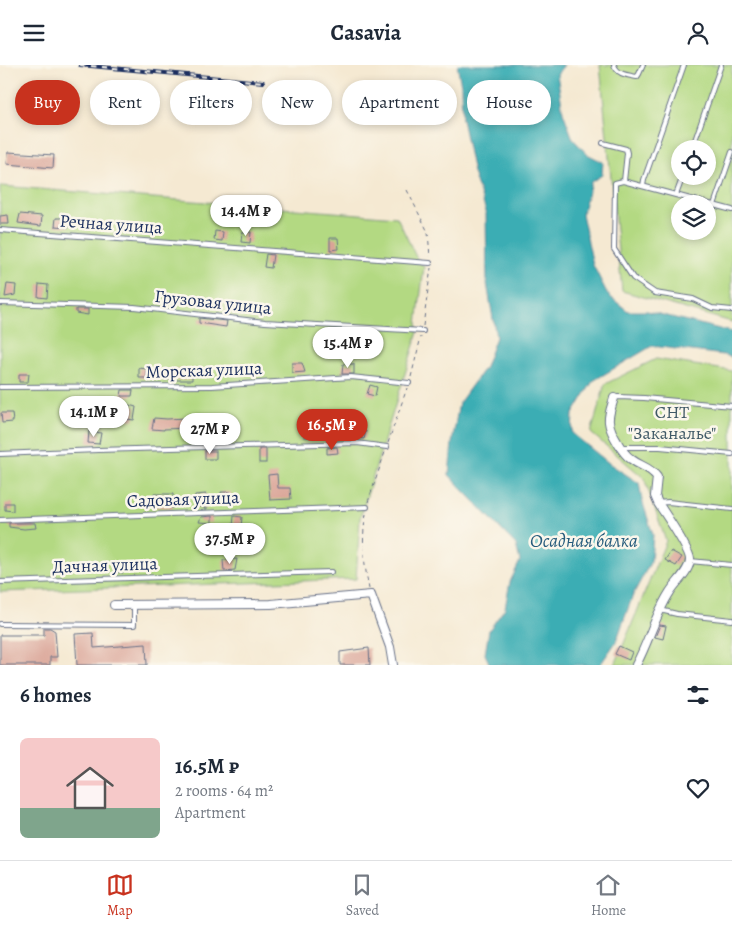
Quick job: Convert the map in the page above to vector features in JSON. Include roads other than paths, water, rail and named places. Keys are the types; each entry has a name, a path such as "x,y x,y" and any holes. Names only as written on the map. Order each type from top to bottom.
{"street":[{"path":"614,398 609,424 621,447 630,459 652,471 657,477 655,496 688,551 690,561 660,610 636,665"},
{"path":"114,605 271,603 370,595 390,647 393,665"}],"lane":[{"path":"615,67 621,74 637,77 642,65"},
{"path":"643,186 684,65"},
{"path":"695,140 721,65"},
{"path":"603,143 626,149 624,181"},
{"path":"716,199 732,152"},
{"path":"679,185 676,195 624,181 615,183 614,249 633,278 655,293 692,299 712,308 732,310"},
{"path":"716,206 732,210"},
{"name":"Речная улица","path":"0,230 430,263"},
{"name":"Грузовая улица","path":"0,303 134,307 265,322 423,331"},
{"name":"Морская улица","path":"0,387 212,386 351,377 409,383"},
{"path":"614,398 644,398 732,406"},
{"path":"0,454 357,443 387,447"},
{"path":"621,447 660,447 732,454"},
{"path":"658,503 668,502 732,509"},
{"name":"Садовая улица","path":"0,520 366,507"},
{"path":"690,561 732,565"},
{"name":"Дачная улица","path":"0,582 331,572"},
{"path":"0,624 134,625 134,605"},
{"path":"660,610 677,614 732,620"}],"water":[{"name":"Осадная балка","path":"457,65 564,65 557,74 563,112 573,139 587,154 603,162 602,175 591,182 582,214 593,265 608,295 628,311 647,311 732,332 732,357 652,346 593,381 573,414 572,433 610,464 639,483 642,500 653,535 651,561 633,595 616,642 600,665 490,665 485,654 489,630 505,608 510,582 520,561 516,545 449,475 459,403 485,367 496,337 487,283 486,211 473,173 462,119 461,85"}],"railway":[{"path":"80,65 262,82"}],"park label":[{"name":"СНТ \"Заканалье\"","path":"672,422"}]}
